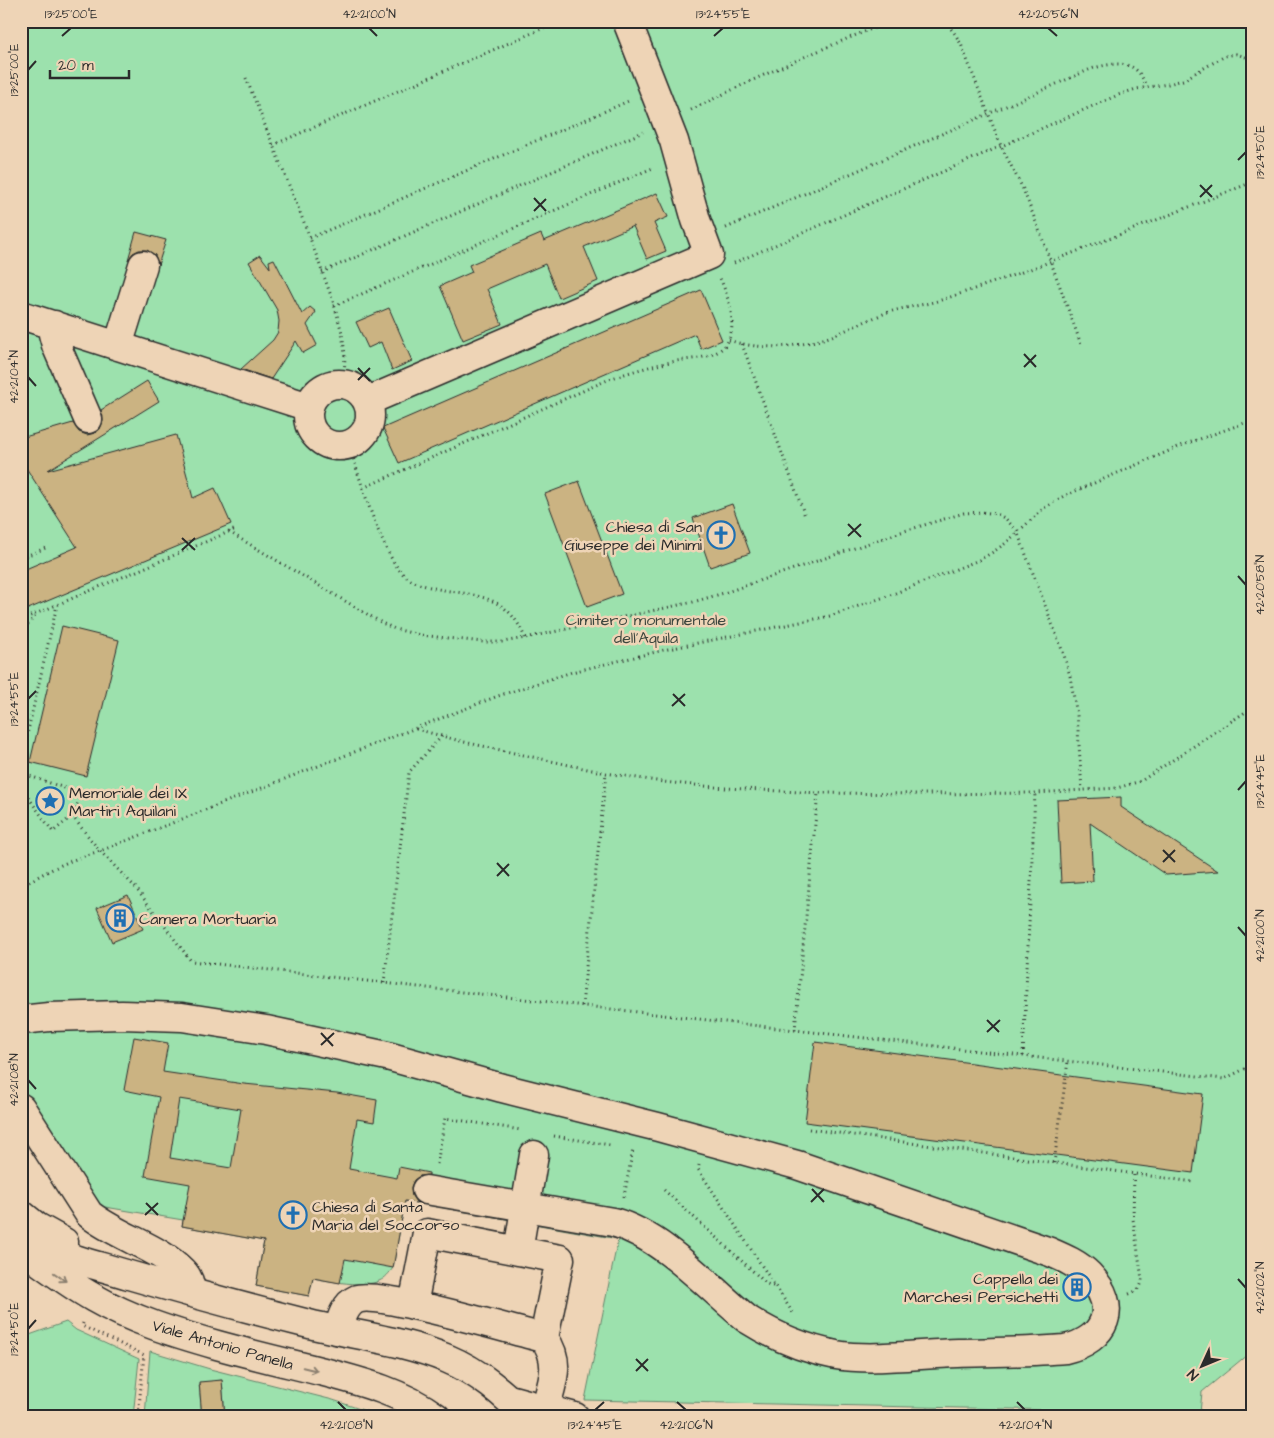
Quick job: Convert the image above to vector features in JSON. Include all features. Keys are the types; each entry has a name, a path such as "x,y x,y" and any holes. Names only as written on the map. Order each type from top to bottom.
{"street":[{"path":"368,401 709,255 667,122 628,21"},
{"path":"118,346 143,264"},
{"path":"21,315 309,407"},
{"path":"54,325 53,334 56,345 88,419"},
{"path":"344,384 358,389 368,401 371,417 368,427 362,436 349,445 334,445 320,439 310,427 309,407 313,397 329,385 344,384"},
{"path":"21,1020 122,1014 182,1017 258,1028 387,1056 502,1088 706,1140 797,1166 1050,1252 1080,1267 1097,1284 1104,1299 1106,1315 1100,1330 1092,1338 1082,1344 1066,1349 866,1356 836,1355 809,1348 775,1335 747,1319 672,1254 650,1238 613,1222 426,1190"},
{"path":"21,1108 89,1214 101,1223 178,1267 187,1277 190,1292"},
{"path":"518,1251 534,1155"},
{"path":"413,1305 426,1233 560,1259 544,1338 552,1351 555,1363 527,1409 575,1417"},
{"name":"Viale Antonio Panella","path":"24,1235 58,1239 96,1258 152,1281 338,1330 404,1345 449,1359 476,1374 527,1409"},
{"name":"Viale Antonio Panella","path":"24,1235 76,1288 116,1310 142,1321 218,1345 361,1382 394,1394 436,1417"},
{"path":"338,1330 347,1307 358,1299 369,1298 413,1305 544,1338"}],"path":[{"path":"273,145 560,21"},
{"path":"322,272 667,122 728,92 892,21"},
{"path":"945,21 961,44 1001,146 1023,189 1082,348"},
{"path":"709,255 1001,146 1118,95 1183,80 1225,56 1236,54 1249,58 1253,62"},
{"path":"709,255 988,114 1091,70 1107,64 1120,63 1130,66 1141,76 1146,87"},
{"path":"246,78 310,238 334,306 342,333 345,354 344,384"},
{"path":"310,238 654,90"},
{"path":"334,306 679,157"},
{"path":"729,340 759,346 785,346 835,335 890,312 940,300 1051,261 1253,182"},
{"path":"364,488 612,378 643,368 701,358 716,353 729,340 733,325 731,308 724,286 709,255"},
{"path":"742,344 805,516"},
{"path":"21,887 78,857 100,852 498,696 572,672 668,649 830,616 893,594 979,560 1006,543 1044,508 1064,496 1183,445 1253,420"},
{"path":"349,445 383,542 393,561 404,575 421,585 484,597 502,605 513,615 525,638"},
{"path":"229,532 395,629 420,635 483,642 503,642 693,602 901,532 964,513 982,512 997,514 1006,519 1017,531 1064,655 1077,715 1082,790"},
{"path":"21,620 236,529"},
{"path":"21,558 48,547"},
{"path":"21,761 57,605"},
{"path":"21,632 38,613"},
{"path":"414,728 606,773 663,782 724,788 818,793 1035,793 1117,788 1141,781 1253,707"},
{"path":"384,983 409,772 442,736"},
{"path":"21,773 82,794 72,816 53,832 21,787"},
{"path":"582,1006 606,773"},
{"path":"795,1030 818,793"},
{"path":"1023,1056 1035,793"},
{"path":"72,816 100,852 134,887 191,961 1224,1079 1253,1065"},
{"path":"1054,1162 1068,1061"},
{"path":"809,1129 1194,1182"},
{"path":"706,1140 698,1169 811,1341 809,1348"},
{"path":"1104,1299 1136,1291 1142,1282 1133,1214 1134,1174"},
{"path":"664,1190 767,1284 776,1287"},
{"path":"138,1417 144,1355"}],"green space":[{"name":"Cimitero monumentale dell'Aquila","path":"28,21 1244,21 1253,34 1253,1350 1202,1392 1200,1413 585,1400 618,1239 405,1201 393,1268 381,1280 373,1283 356,1284 313,1278 309,1296 256,1286 264,1241 182,1226 183,1220 93,1205 21,1126 21,32"},
{"path":"66,1322 76,1330 139,1359 133,1417 21,1417 21,1338"},
{"path":"150,1351 210,1369 333,1400 384,1417 225,1417 222,1380 199,1383 202,1417 145,1417"}],"building":[{"path":"657,193 668,217 654,223 666,251 647,259 633,226 584,247 598,281 559,298 545,264 487,289 502,324 463,340 440,286 472,272 469,265 541,234 544,241"},
{"path":"136,232 166,240 158,265 155,255 147,250 139,250 133,253 128,260"},
{"path":"260,255 270,268 269,261 274,259 302,314 310,307 316,312 307,325 317,345 303,353 296,341 271,379 241,369 273,340 278,332 277,310 249,262"},
{"path":"701,290 722,340 701,349 695,334 399,463 383,428"},
{"path":"389,308 412,361 392,370 381,342 368,348 356,322"},
{"path":"147,381 159,401 48,470 176,435 193,498 215,488 231,524 21,612 21,571 77,547 21,460 21,438 73,423 79,432 87,435 95,433 100,429 103,421 101,410"},
{"path":"579,481 622,594 587,607 545,494"},
{"name":"Chiesa di San Giuseppe dei Minimi","path":"732,504 750,553 710,567 693,518"},
{"path":"62,626 119,640 86,776 30,762"},
{"path":"1121,797 1121,807 1218,871 1166,875 1090,823 1093,881 1061,883 1057,800"},
{"name":"Camera Mortuaria","path":"128,895 143,929 112,942 97,908"},
{"path":"134,1037 168,1043 163,1072 244,1084 337,1093 377,1100 374,1122 357,1119 349,1169 397,1178 399,1167 429,1173 429,1175 420,1176 414,1180 411,1187 412,1196 416,1202 421,1204 405,1201 393,1268 345,1259 340,1283 313,1278 309,1296 256,1286 264,1241 182,1226 190,1184 145,1176 159,1097 124,1090","holes":["179,1099 241,1109 231,1168 170,1158"]},
{"path":"815,1042 1203,1094 1193,1173 805,1122"},
{"path":"222,1380 225,1417 202,1417 199,1382"}],"place":[{"name":"Chiesa di San Giuseppe dei Minimi","path":"721,535"},
{"name":"Memoriale dei IX Martiri Aquilani","path":"50,801"},
{"name":"Camera Mortuaria","path":"120,918"},
{"name":"Chiesa di Santa Maria del Soccorso","path":"293,1215"},
{"name":"Cappella dei Marchesi Persichetti","path":"1077,1287"}]}
